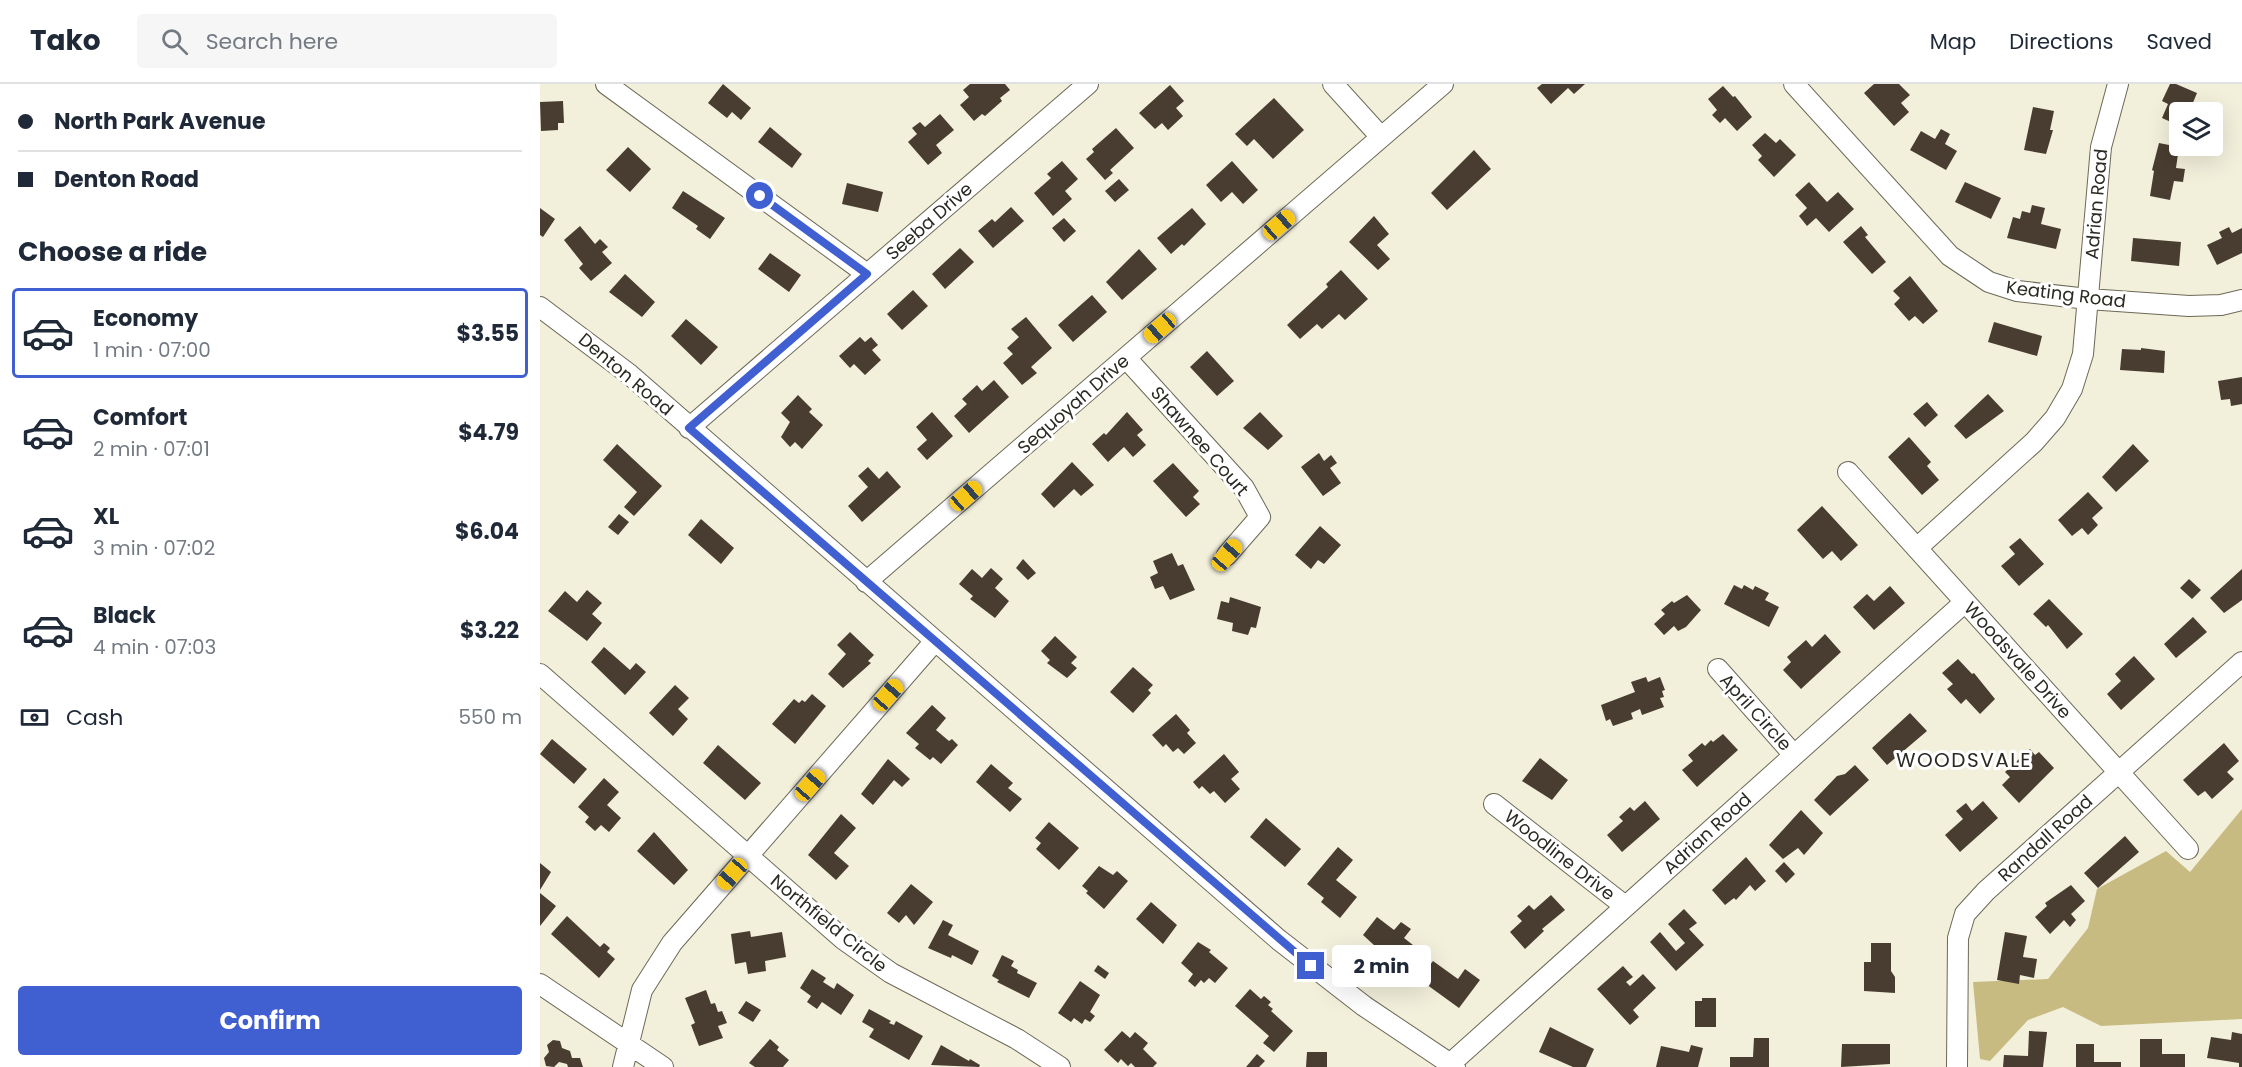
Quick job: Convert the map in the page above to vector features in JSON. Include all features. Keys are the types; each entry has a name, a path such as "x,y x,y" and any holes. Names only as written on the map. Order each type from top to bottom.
{"street":[{"path":"606,84 867,274"},
{"name":"Seeba Drive","path":"689,428 1088,84"},
{"path":"1333,84 1381,137"},
{"name":"Sequoyah Drive","path":"866,582 1443,84"},
{"name":"Adrian Road","path":"1917,548 2034,442 2055,418 2078,372 2088,299 2101,147 2118,84"},
{"name":"Keating Road","path":"1804,87 1962,266 1989,282 2010,289 2088,299 2189,306 2221,305 2242,300"},
{"name":"Denton Road","path":"540,307 629,374 934,642 1279,939 1441,1063"},
{"name":"Shawnee Court","path":"1126,357 1244,488 1260,517 1227,555"},
{"name":"Woodsvale Drive","path":"1848,472 2188,849"},
{"name":"Adrian Road","path":"1441,1063 1626,906 1965,602"},
{"path":"623,1067 642,990 655,967 747,856 934,642"},
{"name":"Randall Road","path":"1957,1067 1958,938 1965,914 1986,891 2242,662"},
{"name":"April Circle","path":"1718,669 1794,755"},
{"name":"Northfield Circle","path":"540,674 843,939 891,973 1017,1039 1060,1067"},
{"name":"Woodline Drive","path":"1494,804 1626,906"},
{"path":"540,984 663,1067"}],"shaded area":[{"path":"2242,809 2242,1019 2101,1026 2063,1007 2028,1020 1990,1061 1980,1059 1973,982 2048,979 2088,928 2097,889 2166,851 2190,872"}],"building":[{"path":"723,84 751,108 741,120 732,112 727,118 708,103"},
{"path":"970,84 1005,84 1010,90 1000,98 1002,101 985,116 982,114 974,121 960,105 969,97 963,90"},
{"path":"1542,84 1585,84 1574,94 1568,88 1551,104 1537,88"},
{"path":"1874,84 1899,84 1910,95 1901,103 1909,112 1894,126 1864,93"},
{"path":"2170,84 2176,84 2197,93 2193,102 2169,102 2169,121 2162,118 2168,104 2162,101"},
{"path":"1170,85 1184,101 1176,108 1183,116 1168,130 1162,123 1155,129 1139,113"},
{"path":"1723,86 1733,97 1735,96 1752,117 1737,131 1725,118 1720,123 1712,115 1717,110 1708,99"},
{"path":"1274,98 1304,130 1273,159 1254,139 1247,146 1235,134"},
{"path":"563,101 564,123 558,123 558,130 541,131 540,102"},
{"path":"2033,107 2054,111 2050,130 2053,130 2046,154 2024,150"},
{"path":"940,114 954,130 936,145 942,153 928,165 908,142 917,134 912,128 920,122 925,127"},
{"path":"770,127 802,154 792,168 758,142"},
{"path":"1116,128 1134,148 1110,170 1113,173 1105,180 1086,159 1094,152 1092,149"},
{"path":"1941,129 1950,134 1945,144 1957,151 1946,170 1910,150 1921,131 1935,139"},
{"path":"1765,133 1776,143 1780,139 1796,155 1774,177 1758,160 1762,156 1752,145"},
{"path":"2159,143 2169,145 2169,156 2178,156 2176,168 2185,169 2183,182 2174,181 2170,200 2150,196 2154,171 2152,170"},
{"path":"628,147 651,169 630,192 606,170"},
{"path":"1474,150 1491,169 1447,210 1431,193"},
{"path":"1062,161 1078,179 1065,191 1072,199 1053,216 1034,193 1051,178 1047,174"},
{"path":"1232,161 1258,190 1243,204 1232,192 1221,202 1206,185"},
{"path":"1119,179 1129,190 1115,202 1105,191"},
{"path":"1809,182 1827,202 1838,192 1854,209 1829,232 1816,218 1807,226 1799,216 1807,208 1795,195"},
{"path":"1965,182 2001,198 1991,219 1955,202"},
{"path":"847,183 883,192 878,212 842,204"},
{"path":"683,191 725,218 710,239 696,229 698,226 672,208"},
{"path":"2032,205 2045,208 2041,224 2061,229 2056,249 2007,238 2013,217 2020,219 2022,211 2030,213"},
{"path":"1011,207 1024,221 993,248 978,231 992,219 995,222"},
{"path":"540,208 555,219 543,237 540,235"},
{"path":"1192,208 1206,224 1184,246 1182,244 1171,254 1157,238"},
{"path":"1374,216 1389,234 1377,245 1390,259 1378,270 1349,242"},
{"path":"1064,218 1076,231 1064,242 1052,228"},
{"path":"580,226 595,244 600,239 608,247 602,252 612,263 591,281 579,268 583,264 564,240"},
{"path":"1861,226 1868,235 1865,237 1886,262 1872,274 1843,242"},
{"path":"2229,227 2232,233 2242,228 2242,253 2217,265 2207,245 2222,238 2219,232"},
{"path":"2133,238 2181,242 2179,266 2131,261"},
{"path":"960,248 974,262 945,289 932,274"},
{"path":"1139,249 1157,269 1122,300 1106,282"},
{"path":"770,253 801,275 789,292 758,269"},
{"path":"1341,270 1368,299 1345,320 1339,314 1322,329 1317,324 1300,339 1287,325 1328,287 1326,284"},
{"path":"625,274 655,302 642,317 609,292"},
{"path":"1910,276 1938,311 1923,324 1915,316 1909,321 1894,304 1900,298 1893,291"},
{"path":"913,290 928,306 902,330 887,314"},
{"path":"1092,295 1107,312 1073,342 1058,325"},
{"path":"1026,317 1052,348 1031,367 1037,373 1022,385 1003,363 1013,354 1007,348 1019,337 1011,329"},
{"path":"686,319 718,347 701,365 671,336"},
{"path":"1994,322 2042,336 2037,356 1988,342"},
{"path":"860,337 865,342 871,337 878,345 872,350 881,360 865,375 854,364 850,368 839,356"},
{"path":"2141,348 2165,351 2164,373 2120,370 2122,349 2141,350"},
{"path":"1207,351 1234,381 1217,396 1190,367"},
{"path":"2242,377 2242,404 2231,406 2230,399 2221,400 2218,381"},
{"path":"994,380 1009,397 969,433 954,416 967,404 962,399 977,385 982,391"},
{"path":"1988,394 2004,411 1966,439 1954,426"},
{"path":"798,395 812,409 809,412 823,425 802,449 795,442 790,447 781,437 790,422 781,413"},
{"path":"1927,402 1938,415 1925,427 1913,414"},
{"path":"932,412 953,436 927,460 917,449 927,440 916,427"},
{"path":"1127,412 1143,430 1137,435 1146,445 1133,457 1124,447 1108,462 1092,444 1104,433 1106,435"},
{"path":"1260,412 1283,436 1268,450 1243,428"},
{"path":"1909,437 1931,462 1927,466 1939,480 1922,495 1888,457"},
{"path":"617,444 662,486 634,516 624,507 637,492 603,460"},
{"path":"2133,444 2149,461 2116,492 2102,477"},
{"path":"1319,453 1324,461 1331,455 1337,463 1330,468 1341,483 1323,496 1301,467"},
{"path":"1072,462 1094,485 1081,496 1074,489 1054,508 1041,494"},
{"path":"1173,463 1199,491 1193,497 1200,504 1186,517 1153,481"},
{"path":"868,467 879,479 887,471 901,487 862,522 848,506 868,487 858,476"},
{"path":"2088,492 2103,508 2092,518 2098,525 2088,535 2082,528 2072,536 2058,520"},
{"path":"1822,506 1858,545 1841,561 1832,551 1823,559 1797,530"},
{"path":"619,514 629,522 618,535 608,527"},
{"path":"701,519 734,548 721,564 688,535"},
{"path":"1320,526 1341,545 1324,564 1318,560 1311,569 1295,555"},
{"path":"2020,538 2044,564 2019,586 2001,566 2015,554 2009,547"},
{"path":"1172,553 1178,566 1183,564 1195,590 1170,600 1163,586 1155,589 1150,577 1158,573 1153,561"},
{"path":"1023,559 1036,573 1028,580 1016,568"},
{"path":"991,568 1003,579 995,588 1009,601 995,618 970,599 973,596 959,584 972,569 982,578"},
{"path":"2242,569 2242,600 2224,613 2210,598"},
{"path":"2189,579 2201,590 2192,599 2180,588"},
{"path":"1734,585 1742,589 1744,585 1753,590 1755,586 1769,593 1765,600 1779,607 1769,627 1724,604"},
{"path":"1890,586 1905,603 1874,630 1853,607 1867,594 1874,601"},
{"path":"587,590 602,603 592,614 602,623 587,641 548,611 565,591 577,602"},
{"path":"1687,595 1701,610 1686,627 1678,631 1674,626 1664,635 1654,624 1665,614 1661,610 1672,601 1674,603"},
{"path":"1230,597 1261,607 1256,628 1251,627 1248,635 1232,631 1233,623 1217,619 1221,601 1229,603"},
{"path":"2049,599 2083,634 2067,649 2048,625 2046,627 2033,614"},
{"path":"2193,617 2207,632 2176,658 2164,644"},
{"path":"850,632 874,655 868,661 871,663 843,688 828,674 846,654 837,645"},
{"path":"1825,634 1841,652 1801,689 1783,670 1791,662 1787,657 1806,640 1812,647"},
{"path":"1055,636 1077,657 1071,663 1077,668 1067,678 1047,663 1050,660 1041,651"},
{"path":"604,647 630,670 636,663 646,672 625,695 591,662"},
{"path":"2134,656 2155,679 2121,710 2107,694 2121,681 2115,674"},
{"path":"1958,659 1972,674 1974,673 1995,699 1980,714 1966,699 1961,704 1947,689 1953,684 1942,673"},
{"path":"1133,667 1153,685 1148,690 1151,693 1133,713 1110,692"},
{"path":"1646,677 1648,682 1660,677 1665,690 1662,691 1664,697 1660,698 1664,707 1642,715 1640,709 1631,713 1633,719 1613,726 1610,719 1606,721 1601,705 1635,692 1631,682"},
{"path":"675,685 689,698 678,709 688,719 673,736 649,713"},
{"path":"812,694 826,706 795,744 772,724 794,699 799,703 802,700 805,702"},
{"path":"932,705 946,718 936,730 958,745 941,764 933,757 930,760 915,748 919,744 906,733"},
{"path":"1910,713 1927,731 1887,765 1872,748"},
{"path":"1176,714 1190,730 1187,733 1196,743 1184,754 1178,748 1173,752 1166,744 1163,747 1152,735"},
{"path":"1723,734 1738,750 1697,787 1682,770 1693,761 1688,755 1702,743 1705,746"},
{"path":"552,739 587,769 574,784 540,754"},
{"path":"2224,743 2239,761 2227,772 2234,779 2212,799 2205,791 2198,796 2183,780"},
{"path":"718,745 761,783 745,800 703,763"},
{"path":"2030,749 2035,755 2039,752 2054,768 2019,803 2002,785 2010,777 2005,772"},
{"path":"1224,754 1239,772 1231,779 1240,789 1225,803 1214,791 1210,794 1202,786 1199,789 1193,782"},
{"path":"1540,758 1568,780 1552,800 1522,781"},
{"path":"888,759 910,779 902,787 894,780 873,805 861,794"},
{"path":"991,764 1013,783 1008,788 1022,799 1010,812 976,782"},
{"path":"1855,765 1869,780 1830,816 1814,800 1837,776 1845,774"},
{"path":"604,778 619,792 607,805 621,818 609,832 601,825 595,831 585,822 589,817 578,807"},
{"path":"1645,801 1660,819 1622,852 1607,835 1623,821 1619,817 1630,807 1634,811"},
{"path":"1983,801 1998,818 1960,852 1945,835 1963,819 1956,811 1966,803 1972,811"},
{"path":"1801,810 1823,833 1804,855 1798,848 1783,859 1769,845"},
{"path":"841,814 856,828 834,853 849,866 836,880 808,855"},
{"path":"1266,818 1301,849 1285,867 1250,837"},
{"path":"1049,822 1079,848 1059,870 1036,849 1041,843 1035,838"},
{"path":"654,832 688,870 674,885 637,851"},
{"path":"2125,836 2139,852 2098,888 2084,873"},
{"path":"1338,847 1353,860 1336,880 1357,897 1340,918 1321,902 1324,898 1307,884"},
{"path":"1746,857 1766,881 1755,891 1750,885 1736,900 1734,898 1725,905 1712,890"},
{"path":"1784,862 1795,874 1786,883 1775,871"},
{"path":"540,863 551,872 540,890"},
{"path":"1099,866 1113,875 1117,871 1128,881 1104,909 1086,893 1088,891 1082,886"},
{"path":"911,884 933,902 914,925 906,915 899,923 887,913"},
{"path":"2071,885 2085,901 2071,914 2076,920 2070,927 2064,920 2050,934 2035,917 2047,906 2045,903"},
{"path":"540,893 556,906 540,926"},
{"path":"1551,895 1565,910 1542,929 1544,931 1525,949 1510,932 1522,921 1517,916 1529,905 1534,910"},
{"path":"1151,902 1177,925 1163,944 1136,919"},
{"path":"1684,909 1697,923 1689,929 1704,945 1676,971 1650,942 1660,932 1676,951 1685,943 1668,924"},
{"path":"567,916 600,947 604,943 610,948 607,952 615,959 599,978 551,934"},
{"path":"1377,917 1394,930 1401,922 1411,929 1404,938 1413,945 1399,963 1388,958 1363,935"},
{"path":"943,920 953,925 948,935 979,951 972,965 952,955 951,958 928,948"},
{"path":"750,931 751,937 782,932 786,957 765,961 766,971 748,974 746,962 735,964 731,934"},
{"path":"2005,932 2027,936 2023,957 2037,959 2034,978 2020,975 2019,984 1997,980"},
{"path":"1198,942 1211,950 1209,952 1228,968 1215,983 1209,978 1204,983 1201,980 1195,987 1188,981 1193,974 1181,963"},
{"path":"1871,943 1891,943 1891,971 1895,977 1895,993 1864,991 1864,962 1871,962"},
{"path":"1002,955 1014,961 1011,966 1018,970 1017,973 1037,983 1029,998 997,982 999,980 992,976"},
{"path":"1433,961 1458,979 1465,969 1480,980 1459,1008 1419,979"},
{"path":"1098,965 1109,973 1105,979 1094,971"},
{"path":"1623,966 1633,977 1626,982 1630,986 1643,974 1656,988 1633,1010 1639,1017 1630,1025 1597,989"},
{"path":"812,969 826,978 823,982 834,989 837,983 854,995 841,1015 822,1002 817,1009 807,1002 811,996 800,988"},
{"path":"1080,981 1100,995 1090,1012 1095,1016 1090,1022 1085,1019 1082,1024 1074,1018 1071,1022 1058,1013"},
{"path":"1250,989 1261,999 1264,996 1271,1002 1268,1005 1273,1009 1271,1011 1293,1031 1274,1052 1263,1043 1269,1036 1235,1006"},
{"path":"706,990 711,1004 715,1003 718,1012 722,1011 727,1023 718,1026 723,1038 699,1046 691,1025 695,1023 685,998"},
{"path":"1702,998 1716,998 1716,1027 1695,1027 1695,1001 1702,1001"},
{"path":"746,1001 761,1010 753,1022 738,1013"},
{"path":"869,1009 891,1021 889,1023 894,1025 896,1021 923,1036 909,1060 869,1037 874,1029 862,1022"},
{"path":"1550,1027 1594,1049 1586,1067 1573,1067 1539,1052"},
{"path":"1122,1031 1130,1038 1135,1032 1148,1043 1143,1049 1157,1063 1153,1067 1135,1067 1131,1063 1128,1066 1121,1059 1118,1063 1104,1050"},
{"path":"2029,1031 2047,1032 2043,1067 2003,1067 2004,1055 2028,1056"},
{"path":"2232,1032 2242,1034 2242,1067 2239,1067 2239,1063 2207,1058 2211,1037 2231,1040"},
{"path":"1754,1038 1769,1038 1769,1067 1730,1067 1730,1057 1753,1057"},
{"path":"770,1039 779,1047 777,1050 789,1060 783,1067 755,1067 749,1063"},
{"path":"2140,1039 2162,1039 2162,1054 2185,1054 2185,1067 2140,1067"},
{"path":"553,1040 560,1041 562,1048 570,1051 572,1058 580,1058 583,1067 568,1067 567,1064 559,1062 554,1067 546,1066 544,1058 549,1052 547,1045"},
{"path":"1842,1044 1890,1044 1890,1064 1841,1067"},
{"path":"2076,1044 2094,1044 2094,1062 2121,1062 2121,1067 2076,1067"},
{"path":"941,1045 969,1061 970,1059 980,1065 979,1067 931,1065"},
{"path":"1691,1045 1703,1048 1698,1067 1656,1067 1661,1046 1689,1052"},
{"path":"1307,1052 1327,1052 1327,1067 1306,1067"},
{"path":"1257,1054 1265,1061 1259,1067 1246,1067"}],"district":[{"name":"WOODSVALE","path":"1964,760"}],"route":[{"path":"760,196 867,274 689,428 1311,966"}]}
